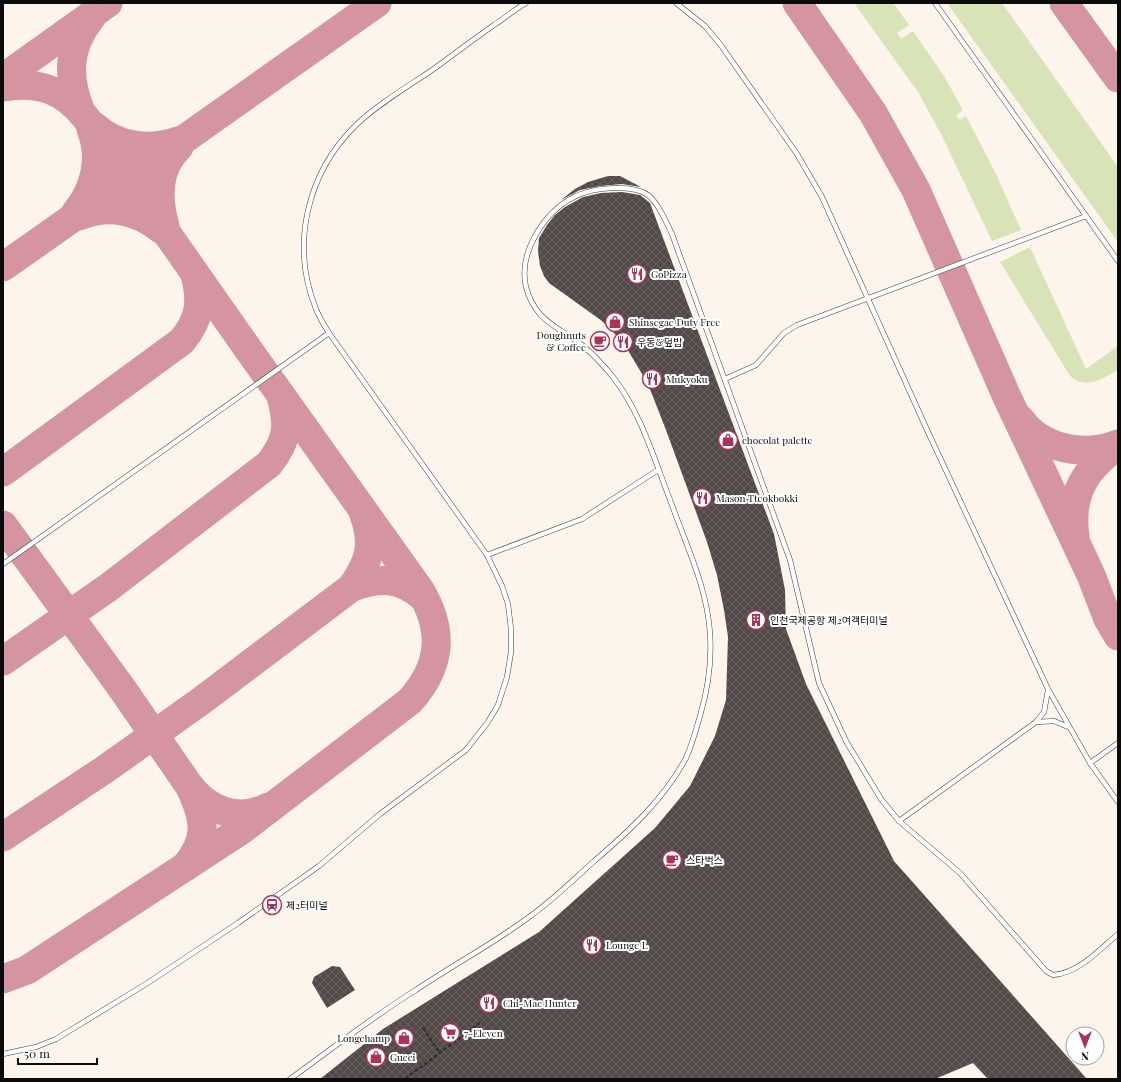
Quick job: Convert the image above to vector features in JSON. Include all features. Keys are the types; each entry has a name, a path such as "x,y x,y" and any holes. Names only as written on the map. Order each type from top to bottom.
{"lane":[{"path":"3,1054 36,1047 56,1039 146,984 238,923 319,866 380,814 466,750 488,722 498,705 507,677 511,652 511,629 508,604 502,586 487,555 328,333 316,310 309,287 305,264 303,236 306,214 312,191 331,154 357,124 526,3"},
{"path":"676,3 705,26 720,44 797,154 822,197 928,432 1048,689 1090,762 1118,802"},
{"path":"935,3 1118,261"},
{"path":"290,1079 413,991 531,916 638,822 674,777 687,755 705,699 710,667 710,634 705,595 633,405 613,376 583,346 540,316 532,303 526,285 524,267 530,246 538,230 557,209 574,197 593,190 613,187 648,194 662,214 672,234 790,560 819,683 846,741 881,799 899,822 960,873 1053,976 1064,974 1079,966 1118,934"},
{"path":"725,379 756,365 784,333 797,325 1086,216"},
{"path":"3,564 328,333"},
{"path":"487,555 582,519 658,470"},
{"path":"899,822 1036,722 1044,712 1048,689"},
{"path":"1036,722 1047,720 1054,721 1070,728"},
{"path":"1090,762 1118,743"}],"path":[{"path":"405,1079 481,1022"},
{"path":"423,1028 440,1053"}],"green space":[{"path":"854,3 893,3 909,25 897,33 901,39 913,31 944,76 963,110 956,115 960,120 966,116 996,174 1021,230 992,241 941,134 918,92"},
{"path":"947,3 1002,3 1118,167 1118,242"},
{"path":"1030,247 1086,369 1118,346 1118,370 1100,380 1088,383 1076,380 1070,376 1000,262"}],"building":[{"path":"608,176 620,176 641,187 622,184 600,186 580,190 561,200 575,189 588,182"},
{"name":"인천국제공항 제2여객터미널","path":"622,192 640,195 650,203 774,534 785,590 786,629 806,684 894,861 1065,1054 1065,1066 1075,1066 1087,1079 988,1079 973,1063 935,1079 320,1079 383,1029 539,932 655,828 690,786 715,736 726,700 728,637 724,610 717,575 707,542 666,430 648,384 623,342 602,321 549,283 540,266 538,251 539,238 555,215 565,207 583,197 601,193"},
{"path":"332,966 340,967 355,990 327,1008 312,983 314,977"}],"taxiway":[{"path":"3,78 108,3"},
{"path":"3,267 377,3"},
{"path":"797,3 873,113 916,190 1007,397 1091,575 1108,619 1118,636"},
{"path":"1064,3 1118,78"},
{"path":"81,112 73,87 72,64 77,41 91,18"},
{"path":"3,87 28,85 50,90 69,100 86,118 420,590 428,605 436,633 434,661 421,688 410,701 243,829 27,970 3,979"},
{"path":"94,126 113,139 134,145 156,146 178,141"},
{"path":"76,212 88,193 95,172 96,150 91,129"},
{"path":"165,226 161,205 161,184 166,164 179,147"},
{"path":"79,216 102,210 123,211 143,218 162,230"},
{"path":"3,472 182,341 193,325 198,310 199,302 195,274"},
{"path":"3,661 109,587 269,464 280,447 285,432 286,424 281,396"},
{"path":"1020,419 1029,430 1040,438 1065,448 1092,450 1118,444"},
{"path":"1075,536 1075,508 1077,495 1082,484 1088,473 1106,455 1118,446"},
{"path":"3,837 104,770 201,701 352,587 363,569 370,544 364,515"},
{"path":"3,525 121,687 188,784 196,793 204,801 214,807 235,814 257,812 268,807"},
{"path":"352,587 381,580 398,582 414,590 423,597"},
{"path":"185,867 193,857 198,847 202,828 199,809 190,787"}],"place":[{"name":"GoPizza","path":"637,274"},
{"name":"Shinsegae Duty Free","path":"615,322"},
{"name":"Doughnuts & Coffee","path":"600,341"},
{"name":"우동&덮밥","path":"623,342"},
{"name":"Mukyoku","path":"652,379"},
{"name":"chocolat palette","path":"728,440"},
{"name":"Mason Tteokbokki","path":"702,498"},
{"name":"인천국제공항 제2여객터미널","path":"756,620"},
{"name":"스타벅스","path":"672,860"},
{"name":"제2터미널","path":"272,905"},
{"name":"Lounge L","path":"592,945"},
{"name":"Chi-Mac Hunter","path":"489,1003"},
{"name":"7-Eleven","path":"450,1033"},
{"name":"Longchamp","path":"404,1038"},
{"name":"Gucci","path":"376,1057"}]}
